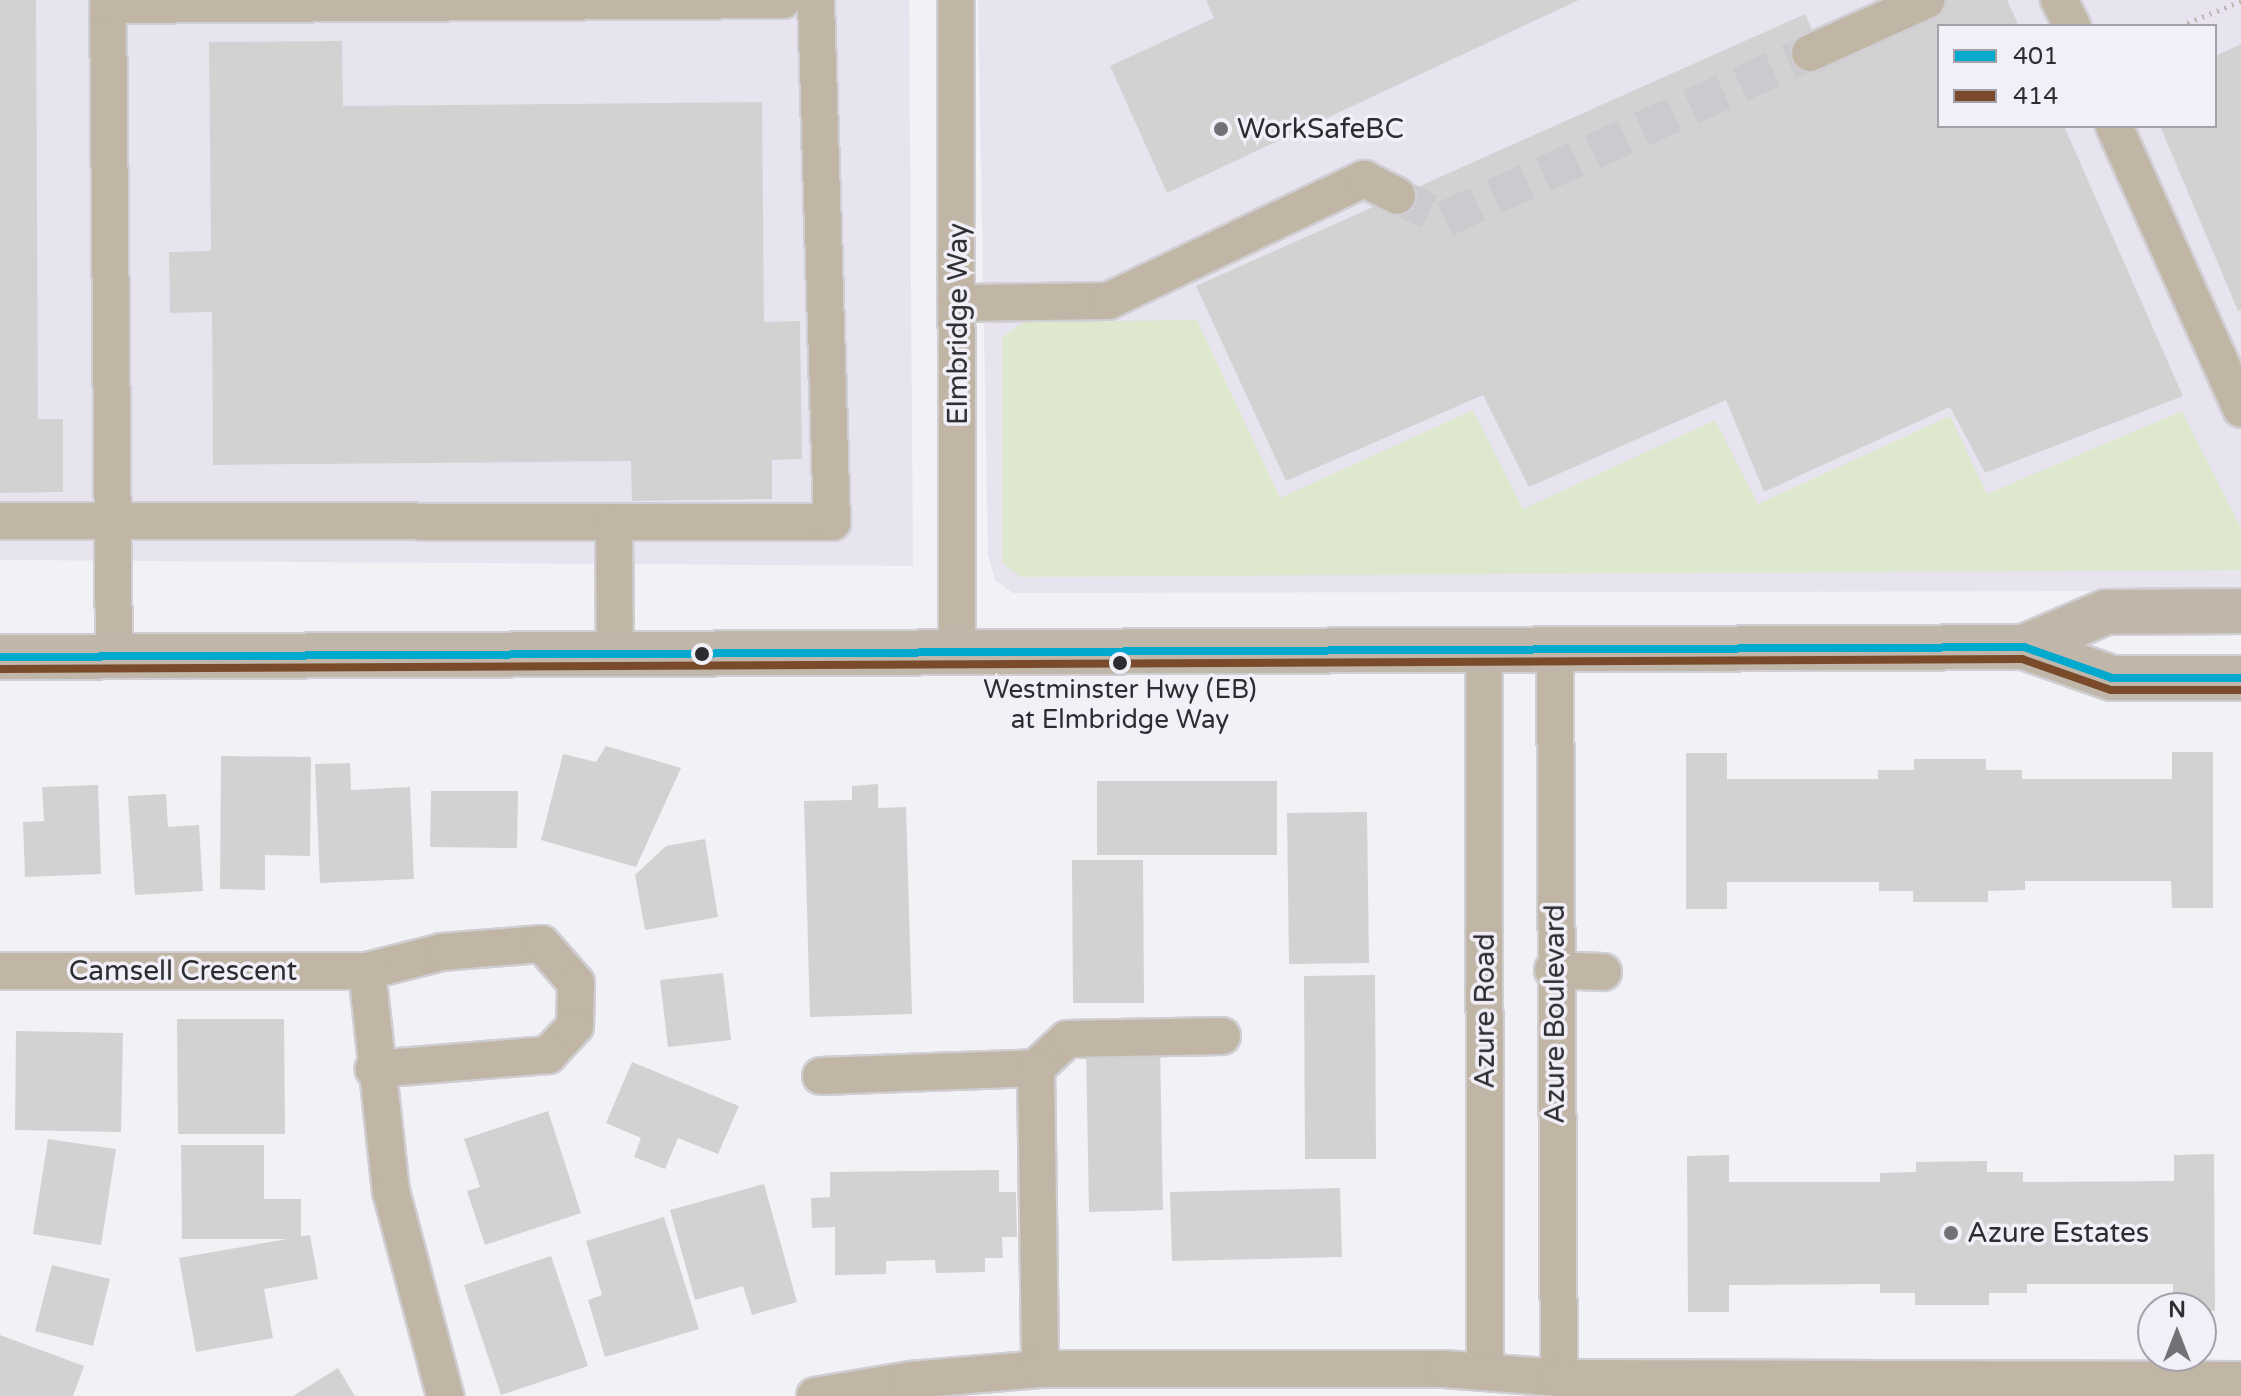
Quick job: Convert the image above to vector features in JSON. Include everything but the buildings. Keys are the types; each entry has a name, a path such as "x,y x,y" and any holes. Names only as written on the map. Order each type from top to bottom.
{"main road":[{"path":"2024,647 2106,612 2241,611"},
{"path":"0,657 957,649 2024,647 2112,678 2241,678"}],"street":[{"path":"114,656 108,2 783,0"},
{"path":"0,521 832,522 816,0"},
{"name":"Elmbridge Way","path":"956,0 960,303 957,649"},
{"path":"1810,53 1927,0"},
{"path":"2059,0 2071,24"},
{"path":"2115,128 2239,399"},
{"path":"960,303 1108,301 1364,179 1397,196"},
{"path":"614,522 615,653"},
{"name":"Azure Boulevard","path":"1555,649 1553,970 1559,1378"},
{"name":"Azure Road","path":"1484,650 1485,1371"},
{"name":"Camsell Crescent","path":"0,971 367,971 442,952 542,944 576,983 575,1026 548,1055 374,1069"},
{"path":"1553,970 1603,972"},
{"path":"367,971 374,1069 391,1191 445,1396"},
{"path":"821,1076 1036,1068 1067,1039 1222,1036"},
{"path":"1036,1068 1040,1369"},
{"path":"815,1396 910,1380 1040,1369 1186,1382 1264,1382 1485,1371 1559,1378 2241,1380"}],"path":[{"path":"2185,24 2241,1"}],"shaded area":[{"path":"0,0 909,0 913,566 0,560"},
{"path":"978,0 2241,0 2241,591 1013,593 995,580 988,554"}],"green space":[{"path":"1197,320 1280,498 1473,410 1523,509 1715,420 1758,504 1950,416 1987,494 2182,411 2241,528 2241,570 1021,577 1002,563 1002,337 1024,322"}],"tunnel":[{"path":"1397,196 1445,219 1810,53"}],"transit line":[{"name":"401","path":"0,657 2024,647 2112,678 2241,678"},
{"name":"414","path":"0,669 2022,659 2111,690 2241,690"}],"place":[{"name":"WorkSafeBC","path":"1221,129"},
{"name":"Westminster Hwy (EB) at Elmbridge Way","path":"1120,663"},
{"name":"Azure Estates","path":"1951,1233"}]}
